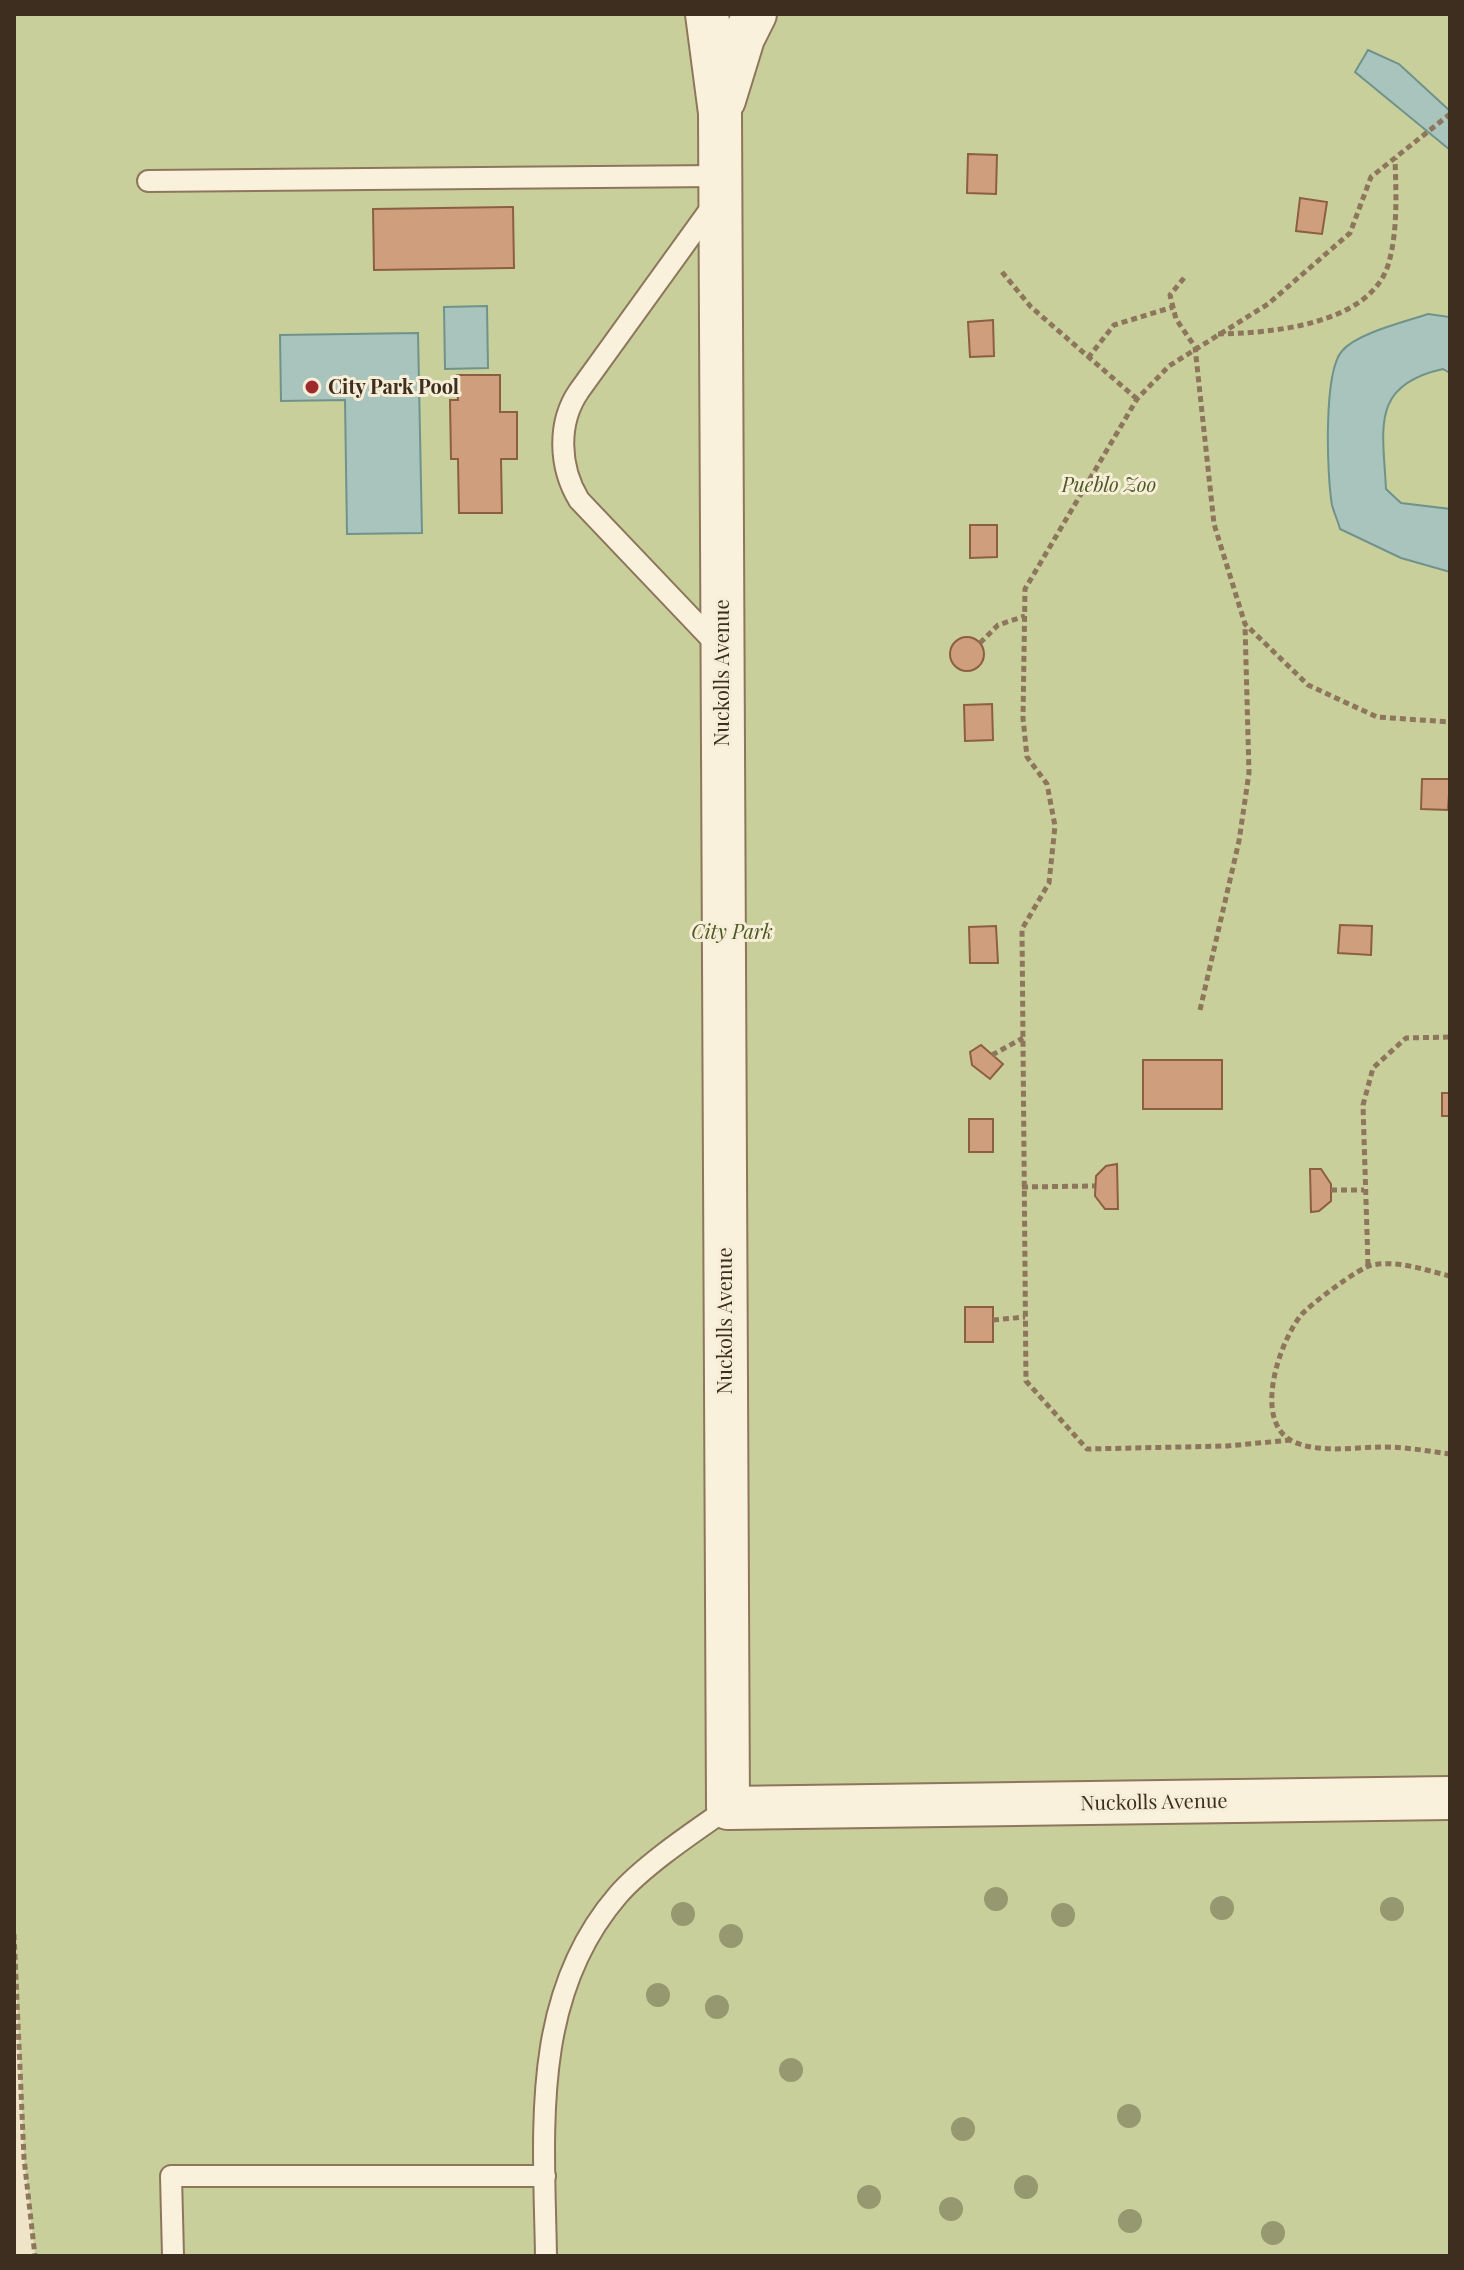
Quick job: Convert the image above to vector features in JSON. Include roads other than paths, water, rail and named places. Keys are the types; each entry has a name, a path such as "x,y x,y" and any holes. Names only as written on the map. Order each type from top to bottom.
{"street":[{"path":"707,14 720,113"},
{"path":"720,113 743,38 755,14"},
{"name":"Nuckolls Avenue","path":"720,113 728,1808 1450,1798"}],"lane":[{"path":"148,181 718,187"},
{"path":"718,187 579,391 564,420 566,473 579,500 722,650"},
{"path":"546,2256 546,2063 553,2020 568,1979 592,1931 619,1893 728,1808"},
{"path":"173,2256 171,2176 545,2176"}],"water":[{"path":"1368,50 1399,64 1450,111 1450,150 1355,72"},
{"path":"487,306 488,368 445,369 444,307"},
{"path":"1428,314 1450,317 1450,373 1443,369 1419,376 1392,398 1383,428 1386,489 1401,503 1450,509 1450,572 1401,558 1340,529 1330,491 1329,402 1336,362 1342,351 1370,333"},
{"name":"City Park Pool","path":"418,333 422,533 347,534 345,400 281,401 280,335"}],"place":[{"name":"City Park Pool","path":"312,387"}],"park label":[{"name":"Pueblo Zoo","path":"1109,485"},
{"name":"City Park","path":"732,932"}]}
